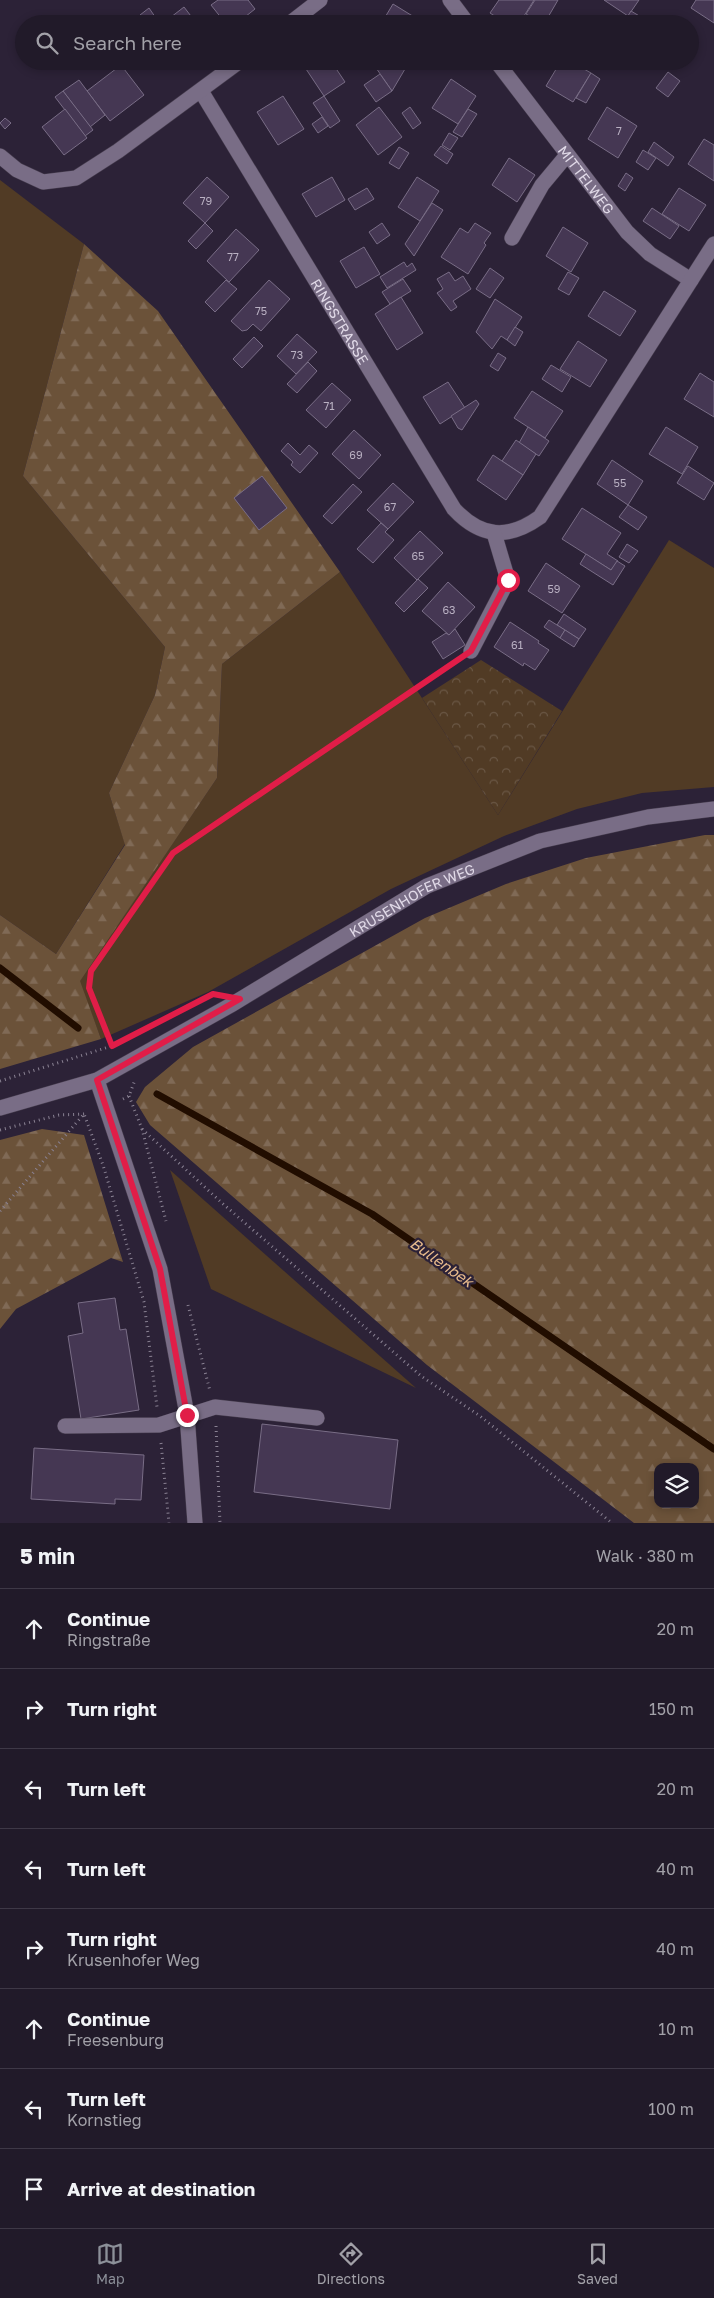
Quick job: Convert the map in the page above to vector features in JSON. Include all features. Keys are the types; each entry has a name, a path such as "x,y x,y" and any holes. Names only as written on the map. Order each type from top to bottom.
{"street":[{"path":"301,15 320,0"},
{"path":"450,0 461,15"},
{"path":"0,156 17,170 44,182 76,178 228,70"},
{"name":"MITTELWEG","path":"503,70 627,232 650,254 691,280"},
{"name":"RINGSTRASSE","path":"201,91 454,509 465,520 494,533"},
{"path":"512,238 542,185 567,155"},
{"path":"471,651 508,580 494,533 506,533 524,528 540,517 714,244"},
{"name":"KRUSENHOFER WEG","path":"0,1108 97,1080 231,1005 427,886 540,841 648,817 714,809"},
{"path":"97,1080 160,1269 187,1415 194,1523"},
{"path":"65,1426 159,1425 215,1408 318,1418"}],"path":[{"path":"112,1046 89,988 91,971 173,853 471,651"},
{"path":"0,1081 112,1046 154,1024"},
{"path":"0,1212 84,1114 103,1166 144,1302 170,1523"},
{"path":"142,1129 222,1204 421,1376 480,1416 612,1523"}],"green space":[{"path":"0,180 84,244 23,476 165,647 155,695 109,793 125,844 56,954 0,915"},
{"path":"84,244 158,311 340,572 222,664 217,778 80,981 101,1039 0,1069 0,915 56,954 125,845 109,793 155,695 165,647 23,476"},
{"path":"669,540 714,568 714,787 642,793 577,809 504,836 391,889 208,992 101,1039 79,981 217,778 222,664 340,572 498,815"},
{"path":"481,660 562,711 498,815 422,698"},
{"path":"705,835 714,835 714,1523 634,1523 427,1365 150,1125 136,1102 145,1087 193,1047 425,918 506,884 586,858"},
{"path":"42,1129 84,1135 123,1262 111,1258 16,1309 0,1329 0,1140"},
{"path":"170,1170 416,1388 211,1289"}],"building":[{"path":"218,0 248,0 255,9 247,15 219,15 211,5"},
{"path":"499,0 534,0 525,15 493,15 490,13"},
{"path":"535,0 558,0 549,15 526,14"},
{"path":"604,0 639,0 629,15"},
{"path":"696,0 714,0 714,23 691,8"},
{"path":"393,4 411,15 386,15"},
{"path":"184,7 190,15 174,15"},
{"path":"149,8 154,15 140,15"},
{"path":"631,11 638,15 629,15"},
{"path":"114,70 125,70 144,95 110,121 87,91"},
{"path":"307,70 337,70 345,82 324,96"},
{"path":"377,70 404,70 392,91"},
{"path":"556,70 586,70 591,73 573,102 546,86"},
{"path":"668,72 680,81 668,97 656,88"},
{"path":"591,73 600,79 586,103 576,98"},
{"path":"380,74 392,91 376,102 364,85"},
{"path":"451,79 476,96 458,124 432,108"},
{"path":"79,80 105,115 90,127 63,91"},
{"path":"63,91 93,130 85,136 55,97"},
{"path":"283,96 304,129 278,145 257,112"},
{"path":"324,96 340,121 330,128 313,103"},
{"path":"379,107 402,137 378,155 356,125"},
{"path":"410,107 421,123 413,129 402,113"},
{"path":"607,107 637,126 618,158 588,139"},
{"path":"65,109 87,138 64,155 42,127"},
{"path":"468,109 477,114 462,137 453,132"},
{"path":"322,117 328,126 318,133 312,124"},
{"path":"5,118 11,123 5,129 0,123"},
{"path":"449,133 458,138 450,150 442,145"},
{"path":"704,139 714,145 714,181 688,164"},
{"path":"654,142 674,157 668,166 648,152"},
{"path":"441,146 453,154 447,164 434,155"},
{"path":"399,147 409,153 399,169 389,163"},
{"path":"643,150 656,158 648,170 636,162"},
{"path":"509,158 535,175 517,202 492,185"},
{"path":"626,173 633,178 625,191 618,186"},
{"path":"207,177 229,197 205,223 183,203"},
{"path":"332,177 345,200 316,217 302,194"},
{"path":"417,177 439,191 420,221 398,207"},
{"path":"367,188 374,199 355,210 348,199"},
{"path":"679,188 706,205 689,231 662,214"},
{"path":"432,203 443,210 414,256 405,244"},
{"path":"652,208 679,226 670,239 643,221"},
{"path":"205,223 213,231 196,249 188,241"},
{"path":"382,223 390,235 377,244 369,232"},
{"path":"475,223 491,233 484,243 486,245 468,274 441,257 460,228 468,233"},
{"path":"563,227 588,243 571,272 546,256"},
{"path":"236,229 259,250 229,282 207,261"},
{"path":"364,247 380,274 356,288 340,261"},
{"path":"404,262 407,267 412,263 416,270 387,288 380,277"},
{"path":"490,268 504,278 490,298 476,289"},
{"path":"449,272 455,281 463,276 471,289 453,301 457,307 451,311 437,293 443,289 437,279"},
{"path":"568,272 579,278 569,295 558,289"},
{"path":"403,279 411,291 390,304 382,292"},
{"path":"226,280 237,289 215,312 205,302"},
{"path":"269,280 290,299 261,331 253,324 247,330 242,331 231,321"},
{"path":"604,291 636,311 620,336 588,316"},
{"path":"401,297 423,333 397,350 375,314"},
{"path":"495,299 522,317 507,340 501,336 492,349 476,332"},
{"path":"515,327 523,332 515,346 507,340"},
{"path":"297,334 317,352 296,374 277,356"},
{"path":"254,337 263,346 242,368 233,359"},
{"path":"578,341 607,360 590,387 560,369"},
{"path":"498,353 506,358 498,371 490,366"},
{"path":"308,362 317,371 297,393 287,384"},
{"path":"551,365 571,377 562,392 542,379"},
{"path":"700,373 714,382 714,417 684,399"},
{"path":"448,382 465,408 440,424 423,397"},
{"path":"332,383 351,400 326,428 306,410"},
{"path":"532,391 563,411 545,438 514,418"},
{"path":"476,400 479,404 462,430 458,428 451,416"},
{"path":"528,427 549,441 539,456 519,443"},
{"path":"666,427 698,447 682,474 649,454"},
{"path":"354,430 381,455 359,479 332,454"},
{"path":"516,440 536,454 523,475 502,461"},
{"path":"288,443 300,455 309,445 318,453 300,473 291,465 293,462 281,451"},
{"path":"493,455 523,475 506,500 477,480"},
{"path":"612,460 643,481 628,505 597,484"},
{"path":"688,466 714,483 704,500 677,483"},
{"path":"262,476 287,508 259,530 234,498"},
{"path":"393,483 414,502 388,529 367,510"},
{"path":"353,484 362,492 332,524 323,516"},
{"path":"628,505 647,517 638,530 619,517"},
{"path":"582,508 621,533 607,554 618,561 611,570 562,539"},
{"path":"381,523 388,529 385,532 394,540 373,563 357,549"},
{"path":"420,531 443,553 417,580 394,558"},
{"path":"627,544 638,551 629,563 619,557"},
{"path":"586,554 611,570 617,561 625,566 613,585 580,564"},
{"path":"546,563 580,586 562,613 528,591"},
{"path":"418,579 428,588 404,612 395,603"},
{"path":"448,582 475,607 449,635 422,611"},
{"path":"564,614 586,629 579,639 557,625"},
{"path":"549,620 565,630 560,638 544,627"},
{"path":"510,622 549,650 535,670 524,663 523,666 494,647"},
{"path":"455,629 465,645 443,659 432,642 446,633 449,635"},
{"path":"565,630 579,639 574,647 560,638"},
{"path":"115,1298 120,1330 126,1329 139,1410 81,1419 68,1336 83,1333 78,1303"},
{"path":"262,1424 398,1440 390,1509 254,1492"},
{"path":"34,1448 144,1455 141,1500 115,1499 115,1504 31,1499"}],"waterway":[{"name":"Bullenbek","path":"0,968 78,1028"},
{"name":"Bullenbek","path":"157,1094 372,1214 714,1449"}],"route":[{"path":"187,1415 160,1269 97,1080 240,999 213,994 112,1046 89,988 91,971 173,853 471,651 508,580"}]}
